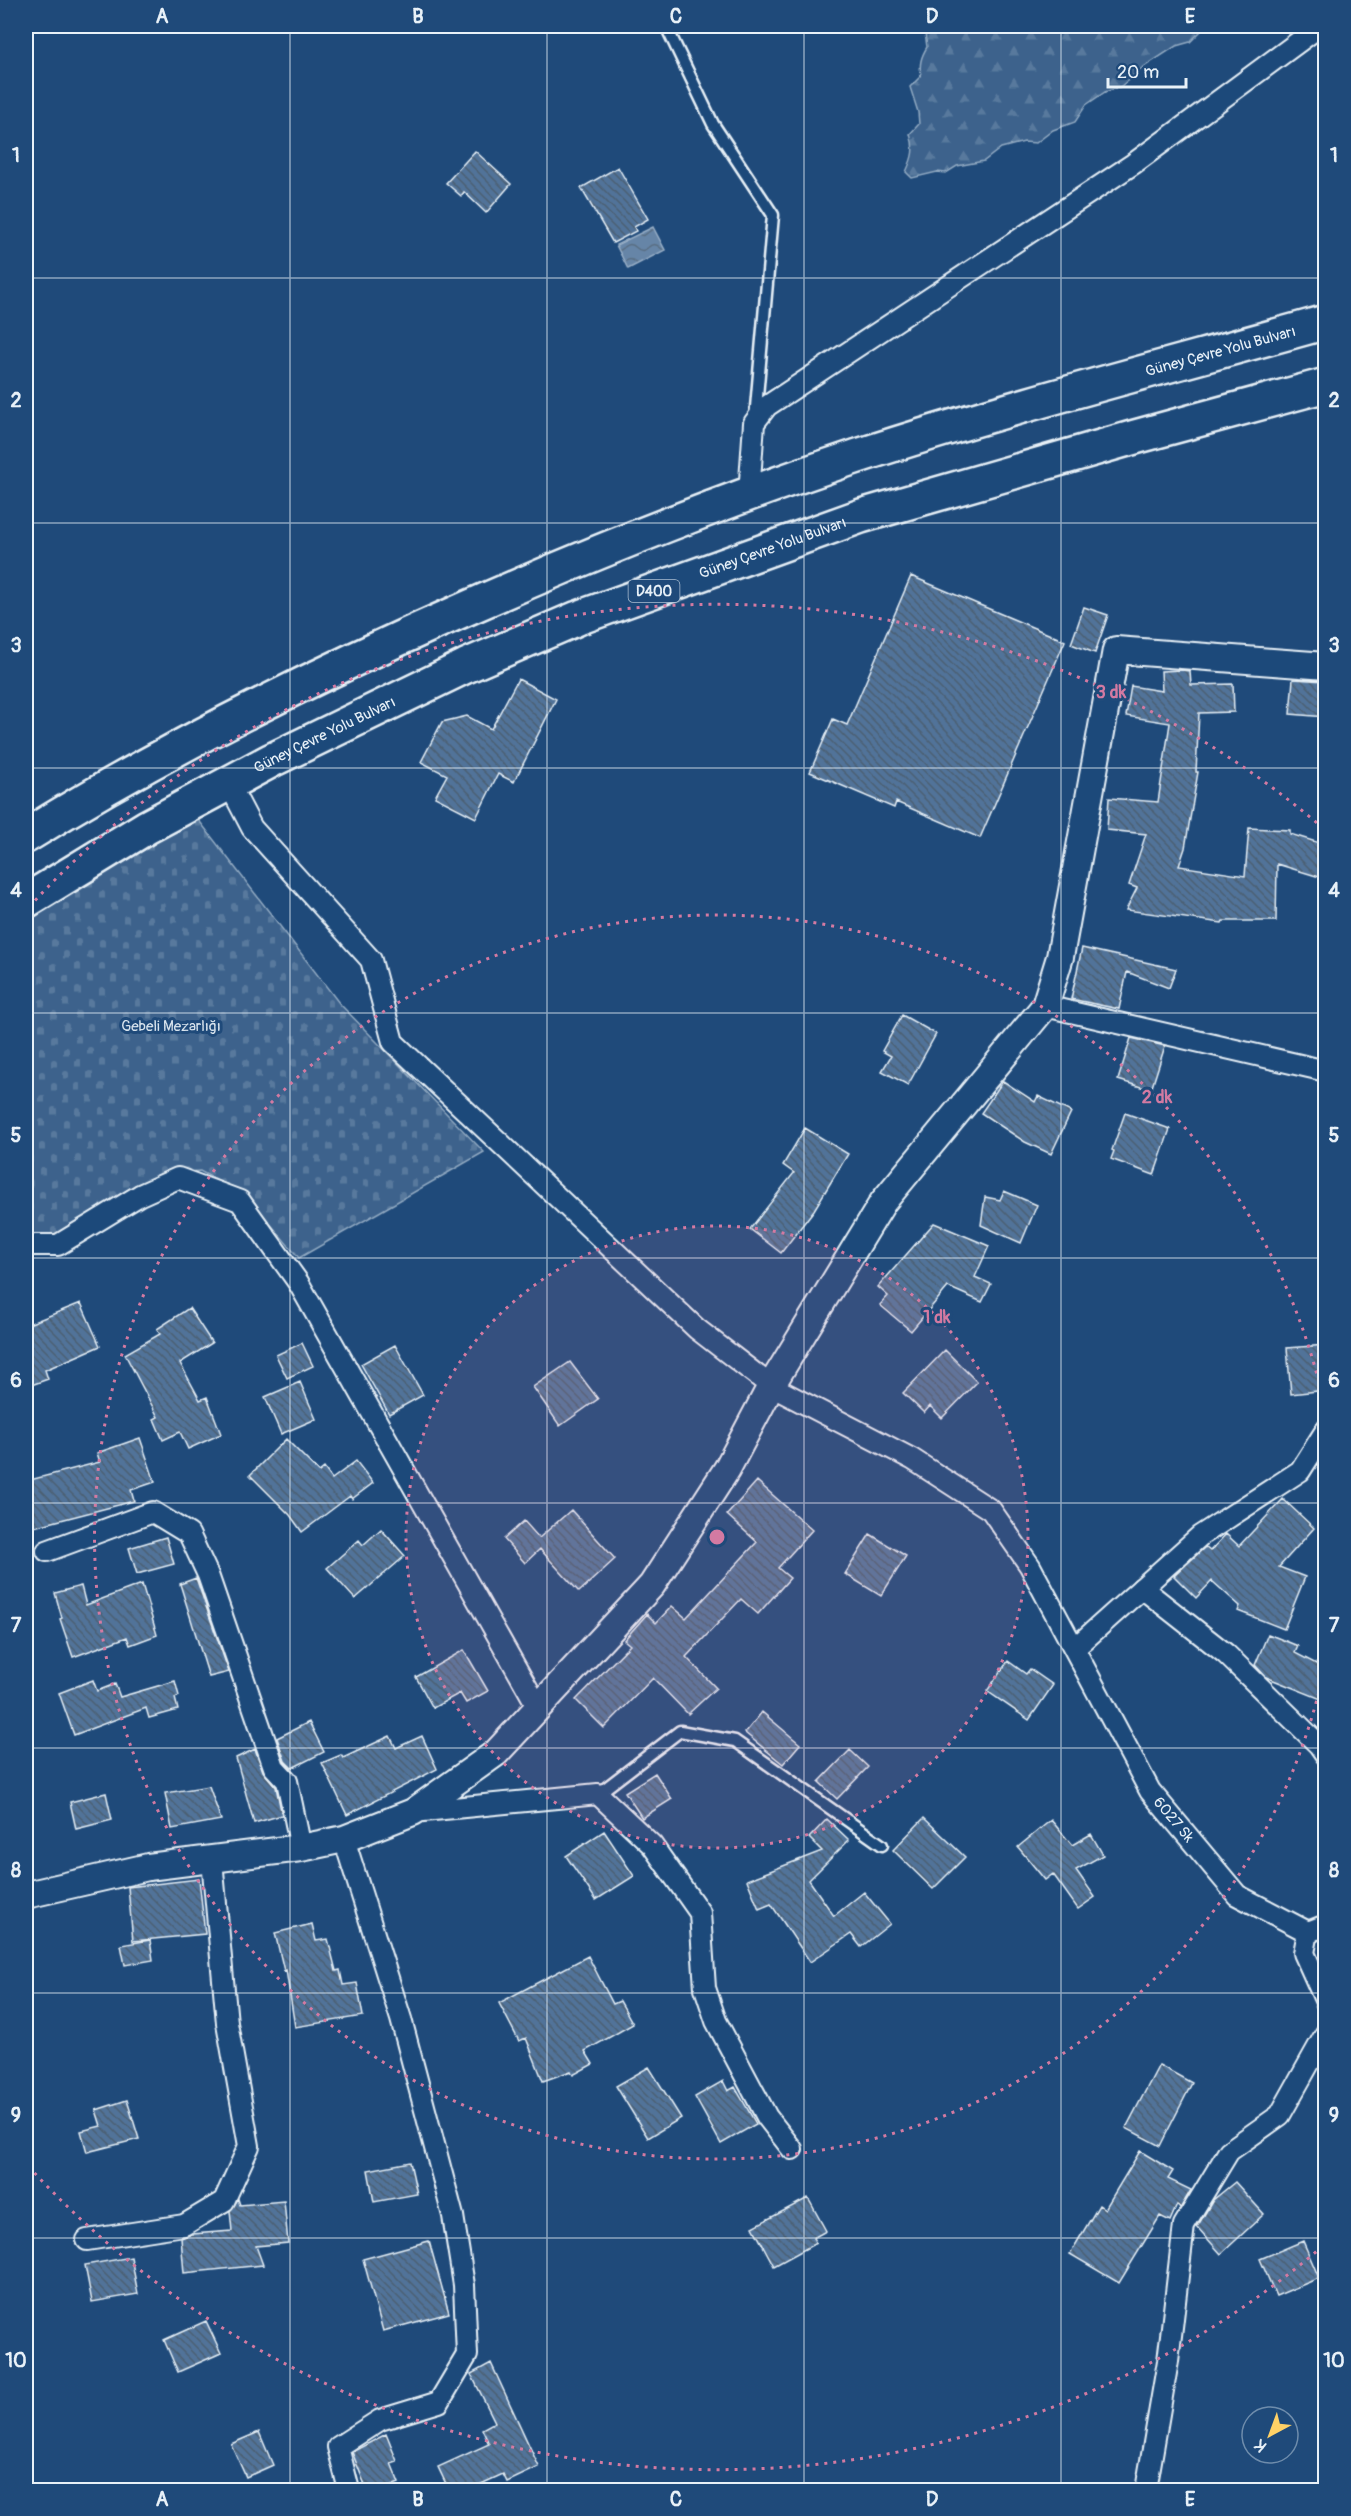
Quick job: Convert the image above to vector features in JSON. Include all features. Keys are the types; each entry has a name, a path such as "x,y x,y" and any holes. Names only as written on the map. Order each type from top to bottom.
{"highway":[{"name":"Güney Çevre Yolu Bulvarı","path":"26,836 258,705 357,657 568,564 855,457 975,419 1326,322"},
{"name":"Güney Çevre Yolu Bulvarı","path":"26,901 147,827 273,759 466,666 578,618 861,516 1326,385"}],"street":[{"path":"749,495 754,423 767,406 1133,164 1320,26"},
{"path":"26,1895 148,1867 301,1848 344,1839 413,1812 496,1753 652,1585 727,1469 771,1386 883,1202 1045,1006 1059,957 1116,650 1326,666"},
{"name":"6027 Sk","path":"229,784 252,828 371,960 393,1042 697,1329 771,1386 912,1459 991,1510 1030,1566 1150,1791 1237,1895 1317,1929"},
{"path":"1045,1006 1326,1071"},
{"path":"26,1245 58,1245 140,1195 178,1178 240,1201 298,1281 538,1707"},
{"path":"1075,1648 1200,1536 1300,1471 1326,1430"},
{"path":"47,1551 153,1512 189,1534 208,1575 274,1767 287,1781 301,1848"},
{"path":"1142,1588 1226,1654 1319,1745 1326,1755"},
{"path":"413,1812 598,1794 651,1845 700,1913 705,1988 716,2021 767,2116 792,2149"},
{"path":"344,1839 401,2019 453,2216 464,2285 467,2355 440,2402 380,2420 338,2447 349,2490"},
{"path":"87,2240 184,2225 224,2201 249,2146 227,2023 212,1860"},
{"path":"1317,1929 1304,1953 1326,2002"},
{"path":"1146,2490 1168,2361 1184,2225 1229,2151 1280,2115 1326,2033"}],"lane":[{"path":"666,26 713,124 773,215 754,423"},
{"path":"598,1794 680,1731 735,1740 882,1845"}],"green space":[{"path":"924,26 1206,26 1190,42 1176,46 1142,68 1120,87 1105,92 1086,105 1075,122 1053,130 1036,143 1024,142 1001,148 984,161 957,166 946,173 937,172 912,178 906,172 912,153 910,134 919,124 918,112 910,87 921,76 921,61 927,47"},
{"name":"Gebeli Mezarlığı","path":"194,814 339,1003 484,1152 299,1258 258,1209 227,1186 200,1171 171,1173 150,1196 26,1249 26,911"}],"water":[{"path":"653,227 665,250 628,269 616,245"}],"building":[{"path":"475,151 511,184 486,213 464,192 461,196 446,183"},
{"path":"618,167 648,219 634,227 636,231 613,243 581,188"},
{"path":"911,576 1065,641 980,838 896,802 894,808 810,772 833,719 847,725"},
{"path":"1084,607 1108,615 1095,653 1071,644"},
{"path":"1161,671 1190,671 1191,685 1233,684 1234,712 1199,713 1196,772 1198,772 1185,848 1179,866 1245,876 1249,828 1290,830 1290,834 1326,845 1326,879 1277,864 1276,921 1223,921 1222,923 1126,910 1137,888 1129,885 1146,834 1107,830 1109,798 1158,802 1170,723 1126,716 1131,686 1162,691"},
{"path":"518,679 556,699 514,782 498,774 476,818 435,797 447,775 421,762 442,722 467,716 491,729"},
{"path":"1293,679 1326,681 1326,717 1290,714"},
{"path":"1082,948 1176,969 1169,988 1127,972 1119,1009 1071,999"},
{"path":"902,1015 936,1034 908,1085 882,1071 891,1056 882,1051"},
{"path":"1131,1038 1165,1046 1151,1090 1118,1080"},
{"path":"1003,1081 1035,1102 1038,1096 1071,1112 1051,1154 1025,1142 981,1113"},
{"path":"1125,1113 1170,1129 1154,1175 1111,1159"},
{"path":"805,1128 848,1154 814,1210 781,1253 750,1229 794,1173 783,1165"},
{"path":"1004,1191 1037,1205 1021,1243 981,1225 985,1197 1000,1200"},
{"path":"934,1223 989,1246 975,1277 991,1284 982,1302 948,1287 911,1331 880,1305 888,1296 878,1287"},
{"path":"81,1303 100,1346 45,1370 48,1379 26,1387 26,1325"},
{"path":"189,1308 212,1343 180,1363 200,1400 207,1397 221,1434 188,1449 180,1432 163,1440 154,1419 158,1417 125,1354 160,1334 157,1329"},
{"path":"302,1343 313,1366 287,1378 276,1355"},
{"path":"395,1345 423,1395 389,1414 361,1364"},
{"path":"1326,1345 1326,1390 1291,1394 1287,1348"},
{"path":"945,1350 977,1382 942,1418 930,1406 924,1413 903,1393"},
{"path":"570,1362 598,1399 560,1426 533,1387"},
{"path":"300,1382 316,1419 281,1434 265,1397"},
{"path":"140,1438 155,1482 131,1490 134,1501 26,1529 26,1481 100,1462 97,1453"},
{"path":"286,1439 319,1472 324,1468 332,1479 356,1461 373,1483 352,1499 350,1496 302,1532 290,1515 250,1475"},
{"path":"757,1481 812,1530 778,1568 790,1578 758,1614 741,1599 686,1657 716,1688 688,1714 653,1678 604,1728 576,1700 630,1645 624,1640 647,1614 656,1623 672,1606 686,1618 757,1542 727,1515"},
{"path":"1283,1499 1314,1528 1279,1567 1305,1577 1284,1629 1238,1611 1240,1606 1212,1581 1196,1598 1174,1576 1205,1547 1210,1551 1226,1534 1239,1546"},
{"path":"571,1510 615,1559 579,1592 540,1549 525,1563 504,1539 524,1521 539,1538"},
{"path":"381,1529 405,1556 355,1599 327,1568 359,1540 363,1545"},
{"path":"870,1534 906,1556 881,1596 845,1574"},
{"path":"166,1537 174,1564 137,1574 129,1548"},
{"path":"196,1578 229,1672 209,1677 180,1584"},
{"path":"142,1584 157,1635 130,1645 127,1637 73,1657 60,1619 62,1618 55,1593 81,1586 86,1605"},
{"path":"1268,1634 1298,1646 1295,1653 1326,1669 1326,1701 1266,1677 1255,1665"},
{"path":"464,1650 488,1691 466,1703 460,1693 433,1708 416,1677"},
{"path":"1008,1661 1026,1674 1030,1669 1053,1685 1029,1720 987,1691"},
{"path":"93,1680 97,1691 115,1684 120,1697 175,1681 179,1696 175,1698 178,1710 149,1718 146,1708 74,1735 59,1693"},
{"path":"762,1712 800,1744 783,1764 745,1733"},
{"path":"309,1722 324,1752 292,1768 285,1761 277,1738"},
{"path":"390,1736 396,1748 422,1736 437,1769 347,1815 322,1763 341,1755 343,1758"},
{"path":"255,1749 263,1771 276,1787 282,1815 254,1823 236,1758"},
{"path":"850,1750 868,1767 837,1799 819,1782"},
{"path":"655,1773 672,1799 642,1818 625,1792"},
{"path":"209,1786 221,1820 172,1829 165,1793"},
{"path":"106,1793 112,1820 76,1829 70,1802"},
{"path":"924,1818 965,1857 933,1889 893,1850"},
{"path":"827,1819 849,1840 809,1880 834,1916 864,1892 890,1924 861,1947 851,1934 810,1962 771,1904 759,1909 747,1880 822,1851 809,1838"},
{"path":"1051,1820 1072,1845 1091,1834 1103,1855 1076,1870 1095,1897 1078,1909 1053,1874 1045,1880 1018,1847"},
{"path":"604,1831 634,1876 596,1900 566,1856"},
{"path":"199,1879 205,1934 133,1941 128,1887"},
{"path":"312,1924 316,1941 328,1939 336,1971 340,1970 343,1985 357,1983 363,2016 295,2027 286,1970 284,1971 275,1933"},
{"path":"150,1940 153,1960 125,1965 121,1945"},
{"path":"588,1956 613,2004 620,2001 633,2024 585,2051 593,2064 573,2075 571,2071 543,2081 526,2038 519,2041 499,2003"},
{"path":"1159,2065 1192,2083 1160,2146 1126,2128"},
{"path":"649,2067 681,2118 648,2138 616,2086"},
{"path":"723,2081 728,2091 735,2087 756,2124 721,2144 695,2097"},
{"path":"127,2100 139,2139 87,2152 81,2131 101,2126 96,2110"},
{"path":"1140,2151 1173,2171 1168,2179 1191,2190 1180,2209 1177,2205 1170,2221 1160,2216 1119,2283 1070,2254 1099,2205 1105,2209"},
{"path":"410,2162 417,2194 374,2202 368,2170"},
{"path":"1235,2182 1264,2214 1221,2254 1197,2227 1213,2200"},
{"path":"808,2198 826,2231 813,2238 816,2243 774,2266 753,2227"},
{"path":"238,2199 240,2205 284,2201 288,2243 256,2246 263,2265 184,2273 181,2238 192,2234 232,2231 230,2211"},
{"path":"429,2241 449,2313 383,2331 363,2259"},
{"path":"1303,2241 1319,2278 1276,2296 1260,2259"},
{"path":"131,2257 138,2294 92,2302 85,2265"},
{"path":"206,2321 221,2353 178,2372 164,2340"},
{"path":"491,2363 539,2467 507,2482 503,2474 468,2490 449,2490 438,2467 489,2444 482,2429 495,2422 471,2374"},
{"path":"259,2432 273,2465 246,2477 231,2444"},
{"path":"386,2434 397,2461 391,2463 399,2483 381,2490 367,2490 352,2452"}]}
